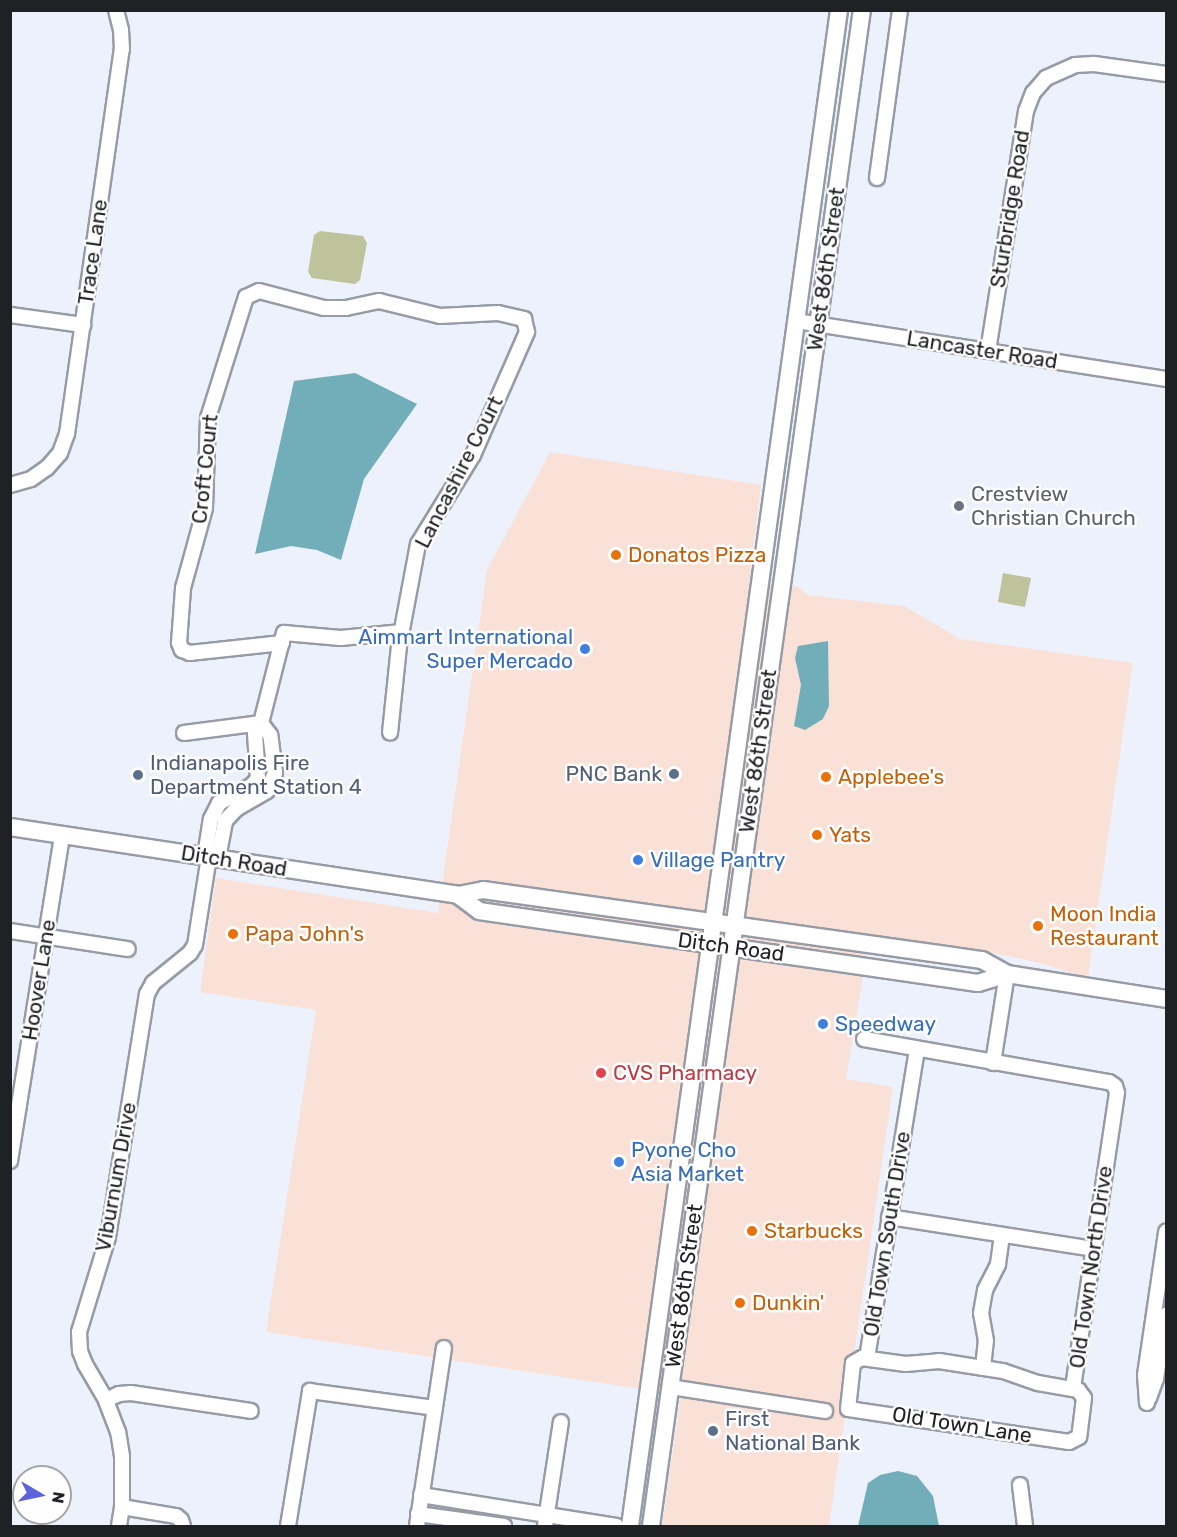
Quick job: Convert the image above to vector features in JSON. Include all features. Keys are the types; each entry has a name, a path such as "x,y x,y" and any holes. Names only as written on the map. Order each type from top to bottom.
{"main road":[{"name":"West 86th Street","path":"630,1527 839,10"},
{"name":"West 86th Street","path":"651,1527 861,10"},
{"name":"Ditch Road","path":"10,827 458,895 483,890 982,960 1007,974 1167,999"},
{"name":"Ditch Road","path":"458,895 479,910 978,983 1007,974"}],"street":[{"name":"Trace Lane","path":"10,485 31,479 43,472 60,453 67,434 122,49 116,10"},
{"path":"877,178 900,10"},
{"name":"Sturbridge Road","path":"988,351 1026,111 1033,93 1051,75 1071,66 1085,64 1167,74"},
{"name":"Croft Court","path":"283,638 190,653 182,650 179,643 182,593 205,508 208,418 243,301 251,293 259,291 324,308 346,308 376,301 438,316 503,314 520,316 526,322"},
{"path":"10,315 83,325"},
{"name":"Lancaster Road","path":"796,321 1167,379"},
{"name":"Lancashire Court","path":"390,733 402,632 418,544 472,454 527,332 526,322"},
{"path":"184,733 261,723 283,638 341,638 402,632"},
{"name":"Viburnum Drive","path":"119,1527 122,1507 121,1451 118,1432 106,1400 83,1360 80,1351 80,1328 108,1237 147,994 153,983 190,952 195,945 211,857 211,819 219,803 251,786 258,779 266,758 270,735 261,723"},
{"name":"Hoover Lane","path":"10,1161 13,1129 62,835"},
{"path":"10,931 128,949"},
{"path":"864,1039 993,1063 1007,974"},
{"name":"Old Town South Drive","path":"848,1409 854,1364 859,1358 867,1358 917,1049"},
{"name":"Old Town North Drive","path":"993,1063 1109,1082 1115,1086 1117,1093 1073,1389 1081,1392 1084,1398 1079,1437 1076,1441"},
{"path":"889,1217 1093,1249"},
{"path":"1167,1232 1145,1375 1147,1402 1156,1379 1167,1315"},
{"path":"983,1368 986,1341 981,1313 985,1290 998,1264 1002,1235"},
{"path":"444,1348 417,1520 504,1527"},
{"path":"867,1358 912,1365 939,1361 1009,1372 1038,1383 1073,1389"},
{"path":"670,1387 825,1411"},
{"path":"288,1527 310,1391 435,1408"},
{"path":"106,1400 119,1394 132,1393 251,1411"},
{"name":"Old Town Lane","path":"848,1409 1069,1442 1076,1441"},
{"path":"546,1521 561,1422"},
{"path":"1020,1485 1024,1527"},
{"path":"421,1495 546,1521 617,1527"},
{"path":"122,1507 176,1516 181,1520 183,1527"}],"shaded area":[{"path":"550,452 761,485 749,582 799,587 807,595 904,606 960,639 1133,663 1088,978 1040,963 994,953 869,938 846,1079 893,1087 829,1526 662,1526 681,1395 266,1332 316,1010 200,992 216,878 438,913 487,570"}],"green space":[{"path":"320,231 363,236 367,243 360,280 355,284 312,278 308,272 314,235"},
{"path":"1003,573 1031,578 1025,607 998,602"}],"water":[{"path":"355,373 417,404 364,479 341,560 317,550 291,546 255,554 294,381"},
{"path":"828,641 829,706 823,719 805,730 794,726 801,685 795,658 798,646"},
{"path":"898,1471 917,1476 933,1496 939,1526 858,1526 868,1483 880,1475"}],"place":[{"name":"Crestview Christian Church","path":"959,506"},
{"name":"Donatos Pizza","path":"616,555"},
{"name":"Aimmart International Super Mercado","path":"585,649"},
{"name":"PNC Bank","path":"674,774"},
{"name":"Indianapolis Fire Department Station 4","path":"138,775"},
{"name":"Applebee's","path":"826,777"},
{"name":"Yats","path":"817,835"},
{"name":"Village Pantry","path":"638,860"},
{"name":"Moon India Restaurant","path":"1038,926"},
{"name":"Papa John's","path":"233,934"},
{"name":"Speedway","path":"823,1024"},
{"name":"CVS Pharmacy","path":"601,1073"},
{"name":"Pyone Cho Asia Market","path":"619,1162"},
{"name":"Starbucks","path":"752,1231"},
{"name":"Dunkin'","path":"740,1303"},
{"name":"First National Bank","path":"713,1431"}]}
